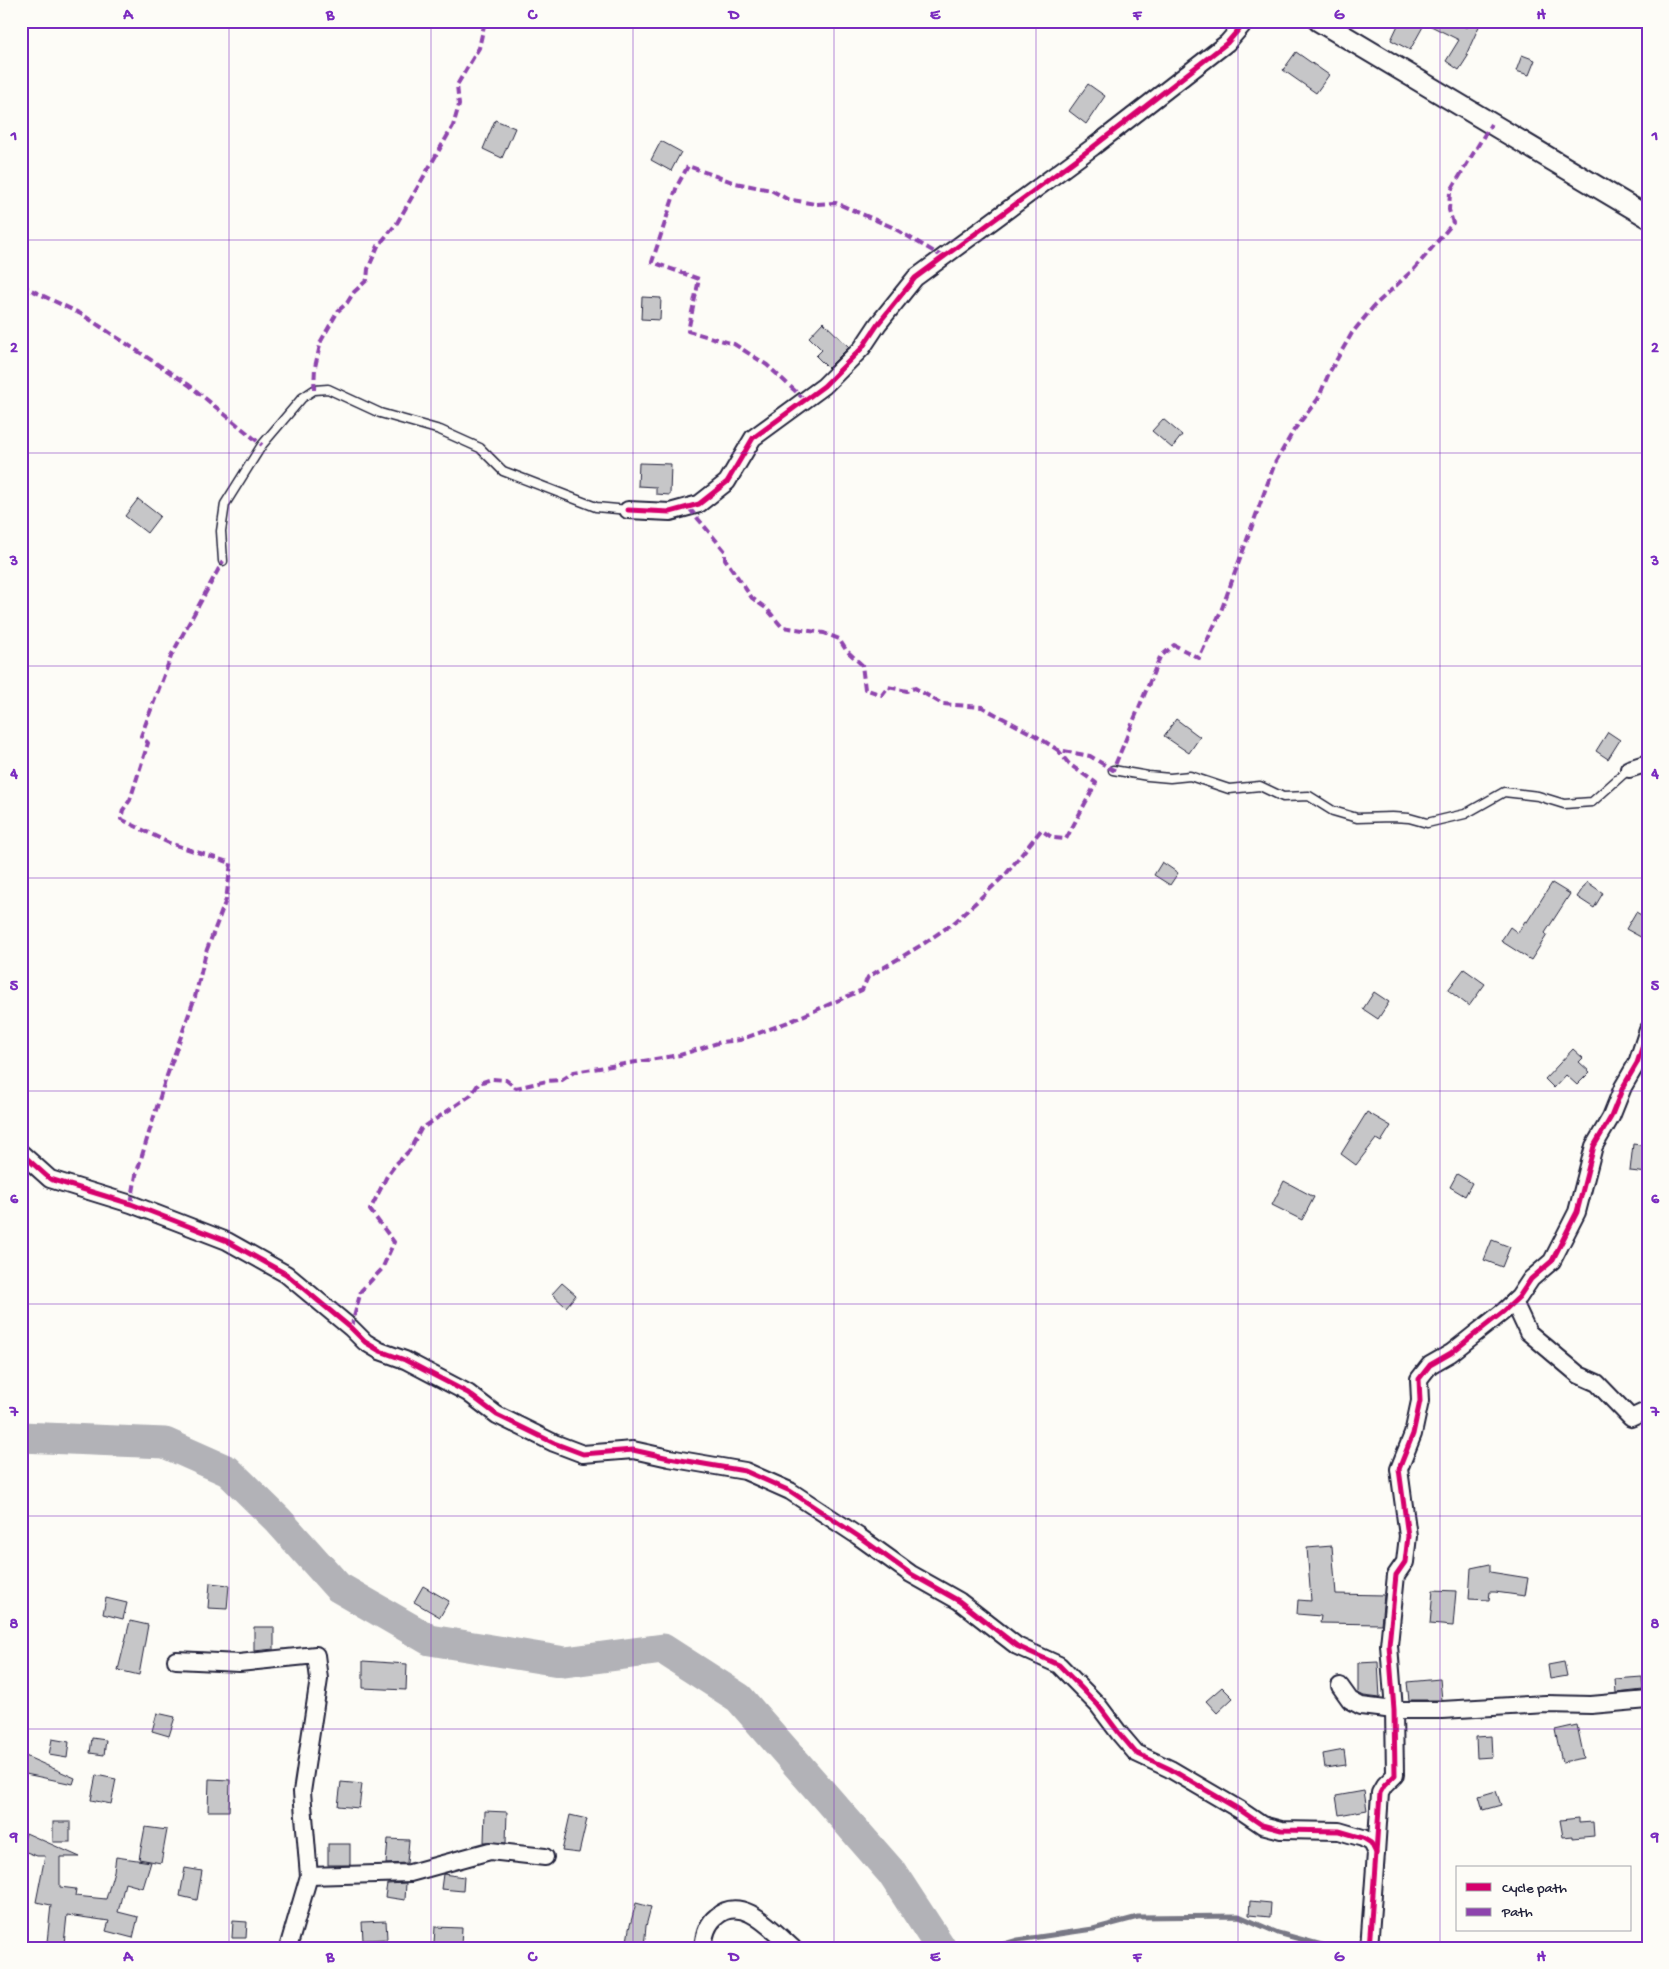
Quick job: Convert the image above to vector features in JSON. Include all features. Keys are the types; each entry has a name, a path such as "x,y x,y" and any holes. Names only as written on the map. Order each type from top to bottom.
{"street":[{"path":"628,510 670,512 700,504 727,482 753,438 824,386 862,348 878,324 915,278 1093,147 1226,43 1246,21"},
{"path":"1325,23 1648,217"},
{"path":"1629,769 1648,763"},
{"path":"1370,1948 1380,1793 1395,1775 1390,1636 1396,1575 1405,1562 1408,1536 1399,1469 1413,1434 1420,1401 1419,1379 1430,1365 1451,1353 1514,1302 1530,1279 1552,1261 1577,1212 1594,1146 1611,1117 1623,1087 1637,1062 1648,1030"},
{"path":"21,1153 50,1179 131,1204 227,1240 286,1274 365,1342 380,1352 405,1360 468,1392 497,1415 554,1443 583,1454 633,1450 746,1471 790,1492 858,1536 910,1574 959,1601 1017,1646 1059,1665 1098,1705 1119,1734 1136,1753 1170,1769 1262,1825 1281,1830 1339,1831 1363,1838 1371,1843 1376,1853"},
{"path":"1514,1302 1528,1332 1579,1374 1597,1383 1632,1418 1648,1410"},
{"path":"176,1660 239,1663 316,1655 319,1679 302,1792 309,1876 288,1948"},
{"path":"1340,1686 1350,1700 1361,1706 1394,1710 1442,1710 1546,1704 1591,1705 1648,1700"},
{"path":"309,1876 410,1874 490,1851 545,1857"},
{"path":"703,1948 710,1921 723,1910 739,1908 752,1914 793,1948"}],"lane":[{"path":"223,561 221,531 225,504 262,445 302,398 314,390 328,389 380,413 440,430 480,448 503,471 596,507 628,510"},
{"path":"1113,770 1170,778 1190,776 1229,789 1260,786 1283,797 1309,796 1333,811 1357,818 1409,818 1427,823 1465,814 1504,792 1538,796 1564,804 1592,802 1629,769"}],"building":[{"path":"1400,21 1452,21 1467,28 1471,21 1481,22 1466,55 1468,56 1459,70 1446,61 1459,40 1425,23 1410,50 1391,40"},
{"path":"1296,52 1329,75 1316,93 1283,70"},
{"path":"1522,55 1535,60 1529,75 1516,71"},
{"path":"1088,84 1105,96 1086,124 1069,111"},
{"path":"495,120 515,128 502,158 483,149"},
{"path":"661,141 681,152 671,171 651,160"},
{"path":"642,297 661,298 660,320 641,319"},
{"path":"823,322 849,347 828,368 816,356 822,350 809,337"},
{"path":"1163,419 1182,435 1172,448 1152,431"},
{"path":"639,463 671,464 670,495 656,494 656,487 638,486"},
{"path":"138,499 160,516 147,533 125,516"},
{"path":"1176,719 1200,737 1189,753 1164,736"},
{"path":"1608,732 1620,740 1608,759 1596,751"},
{"path":"1162,862 1178,873 1170,885 1154,875"},
{"path":"1587,882 1603,893 1594,908 1577,897"},
{"path":"1552,883 1570,894 1545,933 1547,935 1531,960 1501,941 1510,927 1518,933"},
{"path":"1636,912 1648,919 1648,941 1626,929"},
{"path":"1464,969 1485,984 1469,1006 1448,990"},
{"path":"1374,992 1389,1002 1378,1019 1363,1009"},
{"path":"1573,1049 1583,1058 1579,1062 1590,1072 1577,1085 1566,1075 1554,1088 1545,1079"},
{"path":"1367,1112 1391,1126 1381,1142 1376,1139 1356,1165 1341,1154"},
{"path":"1633,1144 1648,1146 1648,1173 1630,1171"},
{"path":"1457,1174 1472,1183 1465,1196 1450,1187"},
{"path":"1284,1181 1314,1197 1302,1220 1272,1205"},
{"path":"1492,1240 1510,1247 1502,1267 1484,1260"},
{"path":"562,1283 576,1295 566,1307 552,1294"},
{"path":"1332,1546 1336,1594 1384,1595 1381,1624 1320,1623 1321,1616 1297,1614 1298,1600 1311,1601 1307,1548"},
{"path":"1490,1564 1490,1572 1528,1578 1525,1596 1490,1592 1489,1600 1469,1599 1471,1568"},
{"path":"210,1583 229,1585 227,1609 208,1608"},
{"path":"423,1586 449,1601 440,1617 414,1602"},
{"path":"1433,1590 1456,1591 1453,1626 1430,1624"},
{"path":"106,1598 127,1603 123,1619 103,1614"},
{"path":"130,1621 148,1625 139,1675 118,1670"},
{"path":"254,1627 274,1627 274,1649 254,1651"},
{"path":"363,1661 407,1664 406,1690 363,1688"},
{"path":"1378,1662 1380,1698 1364,1696 1358,1693 1358,1663"},
{"path":"1564,1662 1567,1676 1550,1679 1548,1665"},
{"path":"1642,1677 1643,1690 1616,1693 1615,1679"},
{"path":"1440,1679 1442,1700 1409,1700 1407,1682"},
{"path":"1222,1687 1233,1698 1217,1713 1206,1701"},
{"path":"157,1713 175,1717 169,1736 152,1731"},
{"path":"1577,1725 1584,1758 1562,1762 1555,1730"},
{"path":"1491,1736 1492,1757 1477,1758 1476,1737"},
{"path":"92,1738 106,1740 104,1755 90,1753"},
{"path":"52,1739 69,1742 67,1758 49,1755"},
{"path":"1344,1750 1346,1765 1325,1768 1323,1754"},
{"path":"21,1754 75,1778 73,1784 21,1773"},
{"path":"96,1775 116,1779 111,1804 91,1800"},
{"path":"209,1779 230,1780 229,1811 208,1811"},
{"path":"341,1782 362,1784 359,1808 338,1806"},
{"path":"1364,1791 1367,1810 1339,1815 1336,1796"},
{"path":"1496,1791 1501,1805 1483,1810 1479,1796"},
{"path":"485,1811 507,1812 506,1843 484,1842"},
{"path":"570,1815 587,1819 579,1853 562,1851"},
{"path":"1579,1818 1579,1823 1593,1822 1594,1836 1563,1837 1560,1820"},
{"path":"53,1822 70,1822 70,1842 53,1842"},
{"path":"145,1827 167,1830 161,1863 139,1859"},
{"path":"26,1833 80,1857 60,1857 60,1887 76,1889 75,1896 106,1899 116,1857 151,1862 143,1888 125,1883 118,1912 138,1917 133,1938 106,1931 109,1921 67,1915 64,1944 47,1942 51,1905 36,1902 45,1856 37,1856 21,1850"},
{"path":"388,1839 409,1840 407,1863 386,1864"},
{"path":"328,1844 350,1844 350,1865 328,1865"},
{"path":"185,1868 202,1871 197,1900 180,1896"},
{"path":"443,1874 464,1877 463,1891 441,1889"},
{"path":"406,1883 405,1900 385,1897 387,1884"},
{"path":"1250,1901 1271,1903 1270,1917 1249,1915"},
{"path":"636,1903 651,1907 646,1926 644,1948 626,1948 629,1929"},
{"path":"233,1921 247,1922 246,1938 232,1938"},
{"path":"386,1921 387,1939 363,1940 362,1922"},
{"path":"435,1927 462,1928 461,1946 434,1944"}],"waterway":[{"path":"21,1437 165,1443 228,1471 278,1520 338,1587 430,1640 565,1662 663,1649 739,1698 892,1873 941,1948"},
{"path":"991,1948 1018,1940 1093,1929 1138,1917 1239,1916 1278,1933 1333,1948"}],"marked path":[{"path":"314,390 315,367 321,341 338,311 367,280 368,269 378,246 397,223 453,126 459,105 457,85 479,48 485,21"},
{"path":"689,508 725,551 725,559 752,598 767,609 782,627 824,633 839,639 846,650 862,665 865,689 882,695 888,687 907,691 915,688 942,704 982,707 1058,750 1090,756 1113,770 1160,657 1174,645 1199,658 1221,611 1275,463 1294,430 1318,399 1329,373 1352,333 1374,306 1415,268 1453,223 1449,210 1450,192 1491,124"},
{"path":"805,400 767,365 734,344 688,331 699,279 652,262 677,186 688,166 735,183 771,190 787,199 815,204 836,203 892,227 943,257"},
{"path":"21,285 83,315 189,385 262,445"},
{"path":"131,1204 136,1175 164,1084 195,997 206,952 226,900 231,863 169,843 121,819 123,810 130,800 148,743 141,736 172,654 223,561"},
{"path":"351,1328 361,1291 382,1269 394,1242 370,1210 387,1176 409,1151 421,1129 471,1095 479,1083 492,1079 506,1080 516,1088 547,1081 562,1080 574,1072 680,1055 721,1042 740,1040 791,1021 862,990 868,977 955,922 1006,874 1041,830 1053,838 1066,839 1096,783 1069,764 1058,750"}],"cycle path":[{"path":"628,510 670,512 699,504 727,482 753,438 824,386 862,348 878,324 915,278 1093,147 1227,43 1246,21"},
{"path":"1376,1853 1380,1793 1395,1775 1394,1710 1389,1645 1396,1575 1405,1562 1408,1536 1399,1469 1413,1434 1420,1401 1419,1379 1430,1365 1451,1353 1504,1311 1519,1297 1531,1279 1552,1261 1577,1212 1594,1146 1611,1117 1623,1087 1637,1063 1648,1030"},
{"path":"21,1153 50,1179 131,1204 227,1241 286,1274 365,1342 380,1351 405,1360 468,1393 497,1415 554,1443 583,1454 633,1450 745,1471 790,1491 911,1574 959,1601 1017,1646 1059,1665 1098,1705 1136,1753 1170,1769 1262,1825 1281,1830 1339,1831 1363,1838 1371,1843 1376,1853 1369,1948"}]}
